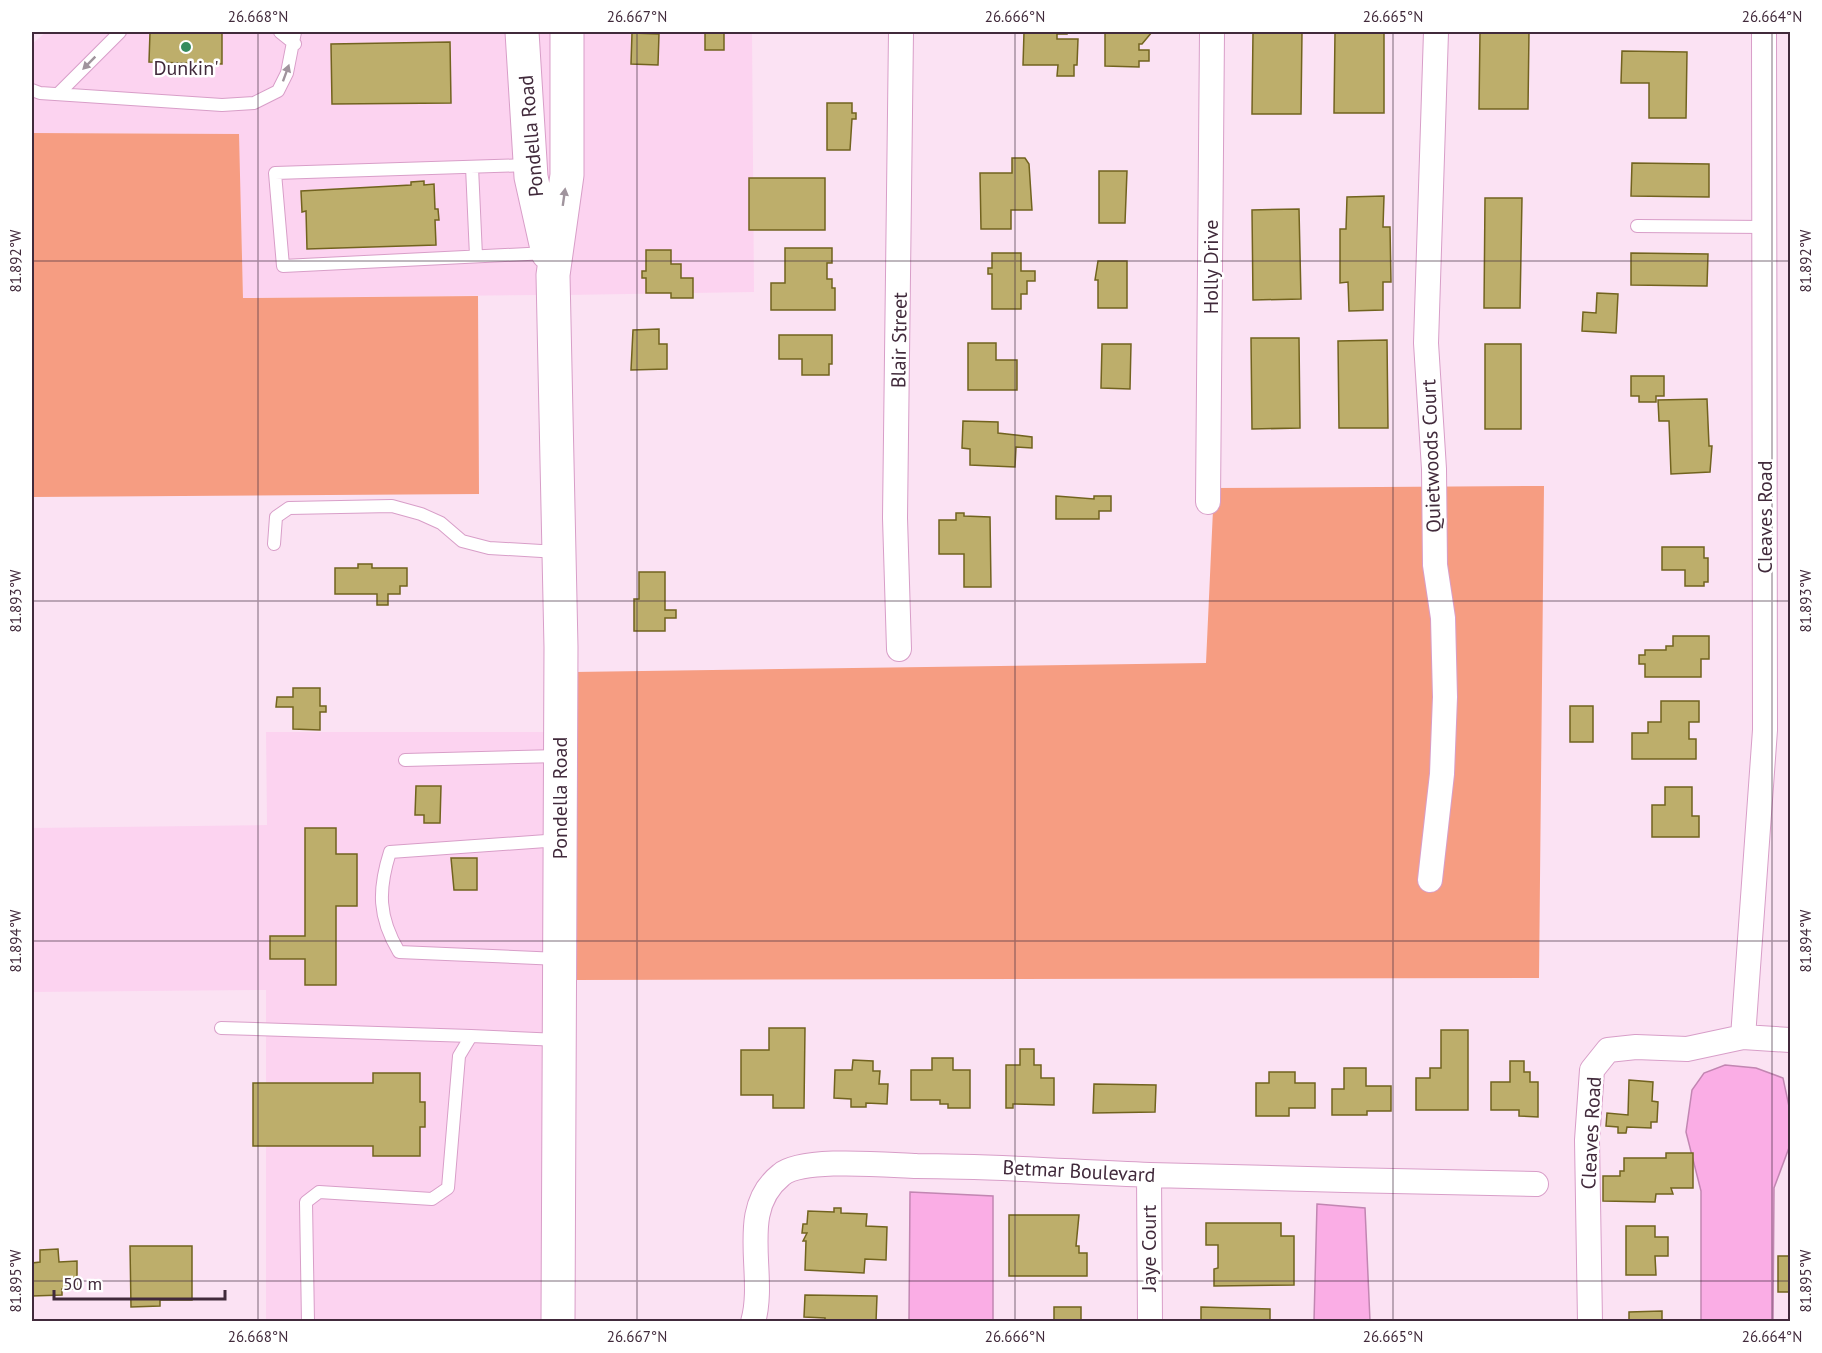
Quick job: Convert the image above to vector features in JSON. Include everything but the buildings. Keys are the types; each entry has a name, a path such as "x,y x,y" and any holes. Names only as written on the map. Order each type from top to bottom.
{"main road":[{"name":"Pondella Road","path":"522,32 531,165 550,264 559,552 561,756 558,1322"},
{"name":"Pondella Road","path":"550,264 567,175 567,32"}],"street":[{"name":"Blair Street","path":"899,649 896,518 901,32"},
{"name":"Holly Drive","path":"1208,502 1212,32"},
{"name":"Quietwoods Court","path":"1430,880 1442,774 1445,697 1443,618 1435,565 1434,469 1426,343 1436,32"},
{"name":"Cleaves Road","path":"1743,1037 1765,730 1764,32"},
{"name":"Cleaves Road","path":"1590,1322 1587,1140 1592,1070 1608,1050 1636,1047 1687,1049 1743,1037 1791,1040"},
{"name":"Betmar Boulevard","path":"753,1322 758,1306 755,1217 764,1192 783,1173 808,1165 964,1166 1149,1175 1536,1184"},
{"name":"Jaye Court","path":"1149,1175 1150,1322"}],"lane":[{"path":"58,94 120,32"},
{"path":"32,90 58,94 222,105 254,103 278,91 287,73 295,38 280,32"},
{"path":"531,165 275,173 283,266 476,256 550,264"},
{"path":"472,167 476,256"},
{"path":"1637,226 1765,227"},
{"path":"274,544 276,517 289,508 392,506 421,514 441,523 462,542 489,548 559,552"},
{"path":"405,760 561,756"},
{"path":"560,840 390,852 380,903 388,934 399,952 560,959"},
{"path":"221,1028 560,1040"},
{"path":"308,1322 306,1202 319,1192 432,1199 448,1188 459,1056 471,1036"}],"shaded area":[{"path":"46,32 509,32 518,177 539,276 540,295 243,298 238,134 32,133 32,44"},
{"path":"536,32 554,32 553,174 550,199 545,175"},
{"path":"581,32 752,32 754,292 566,295"},
{"path":"32,133 239,134 243,298 478,296 479,494 32,497"},
{"path":"1544,486 1539,978 573,980 574,672 1206,663 1214,488"},
{"path":"266,732 547,732 545,1321 266,1321 266,990 32,992 32,828 267,825"},
{"path":"1725,1065 1756,1068 1783,1078 1790,1111 1790,1145 1774,1188 1773,1321 1701,1321 1701,1191 1686,1132 1692,1090 1704,1073"},
{"path":"910,1192 993,1196 993,1321 909,1321"},
{"path":"1317,1204 1365,1208 1370,1321 1314,1321"}],"place":[{"name":"Dunkin'","path":"186,47"}]}
